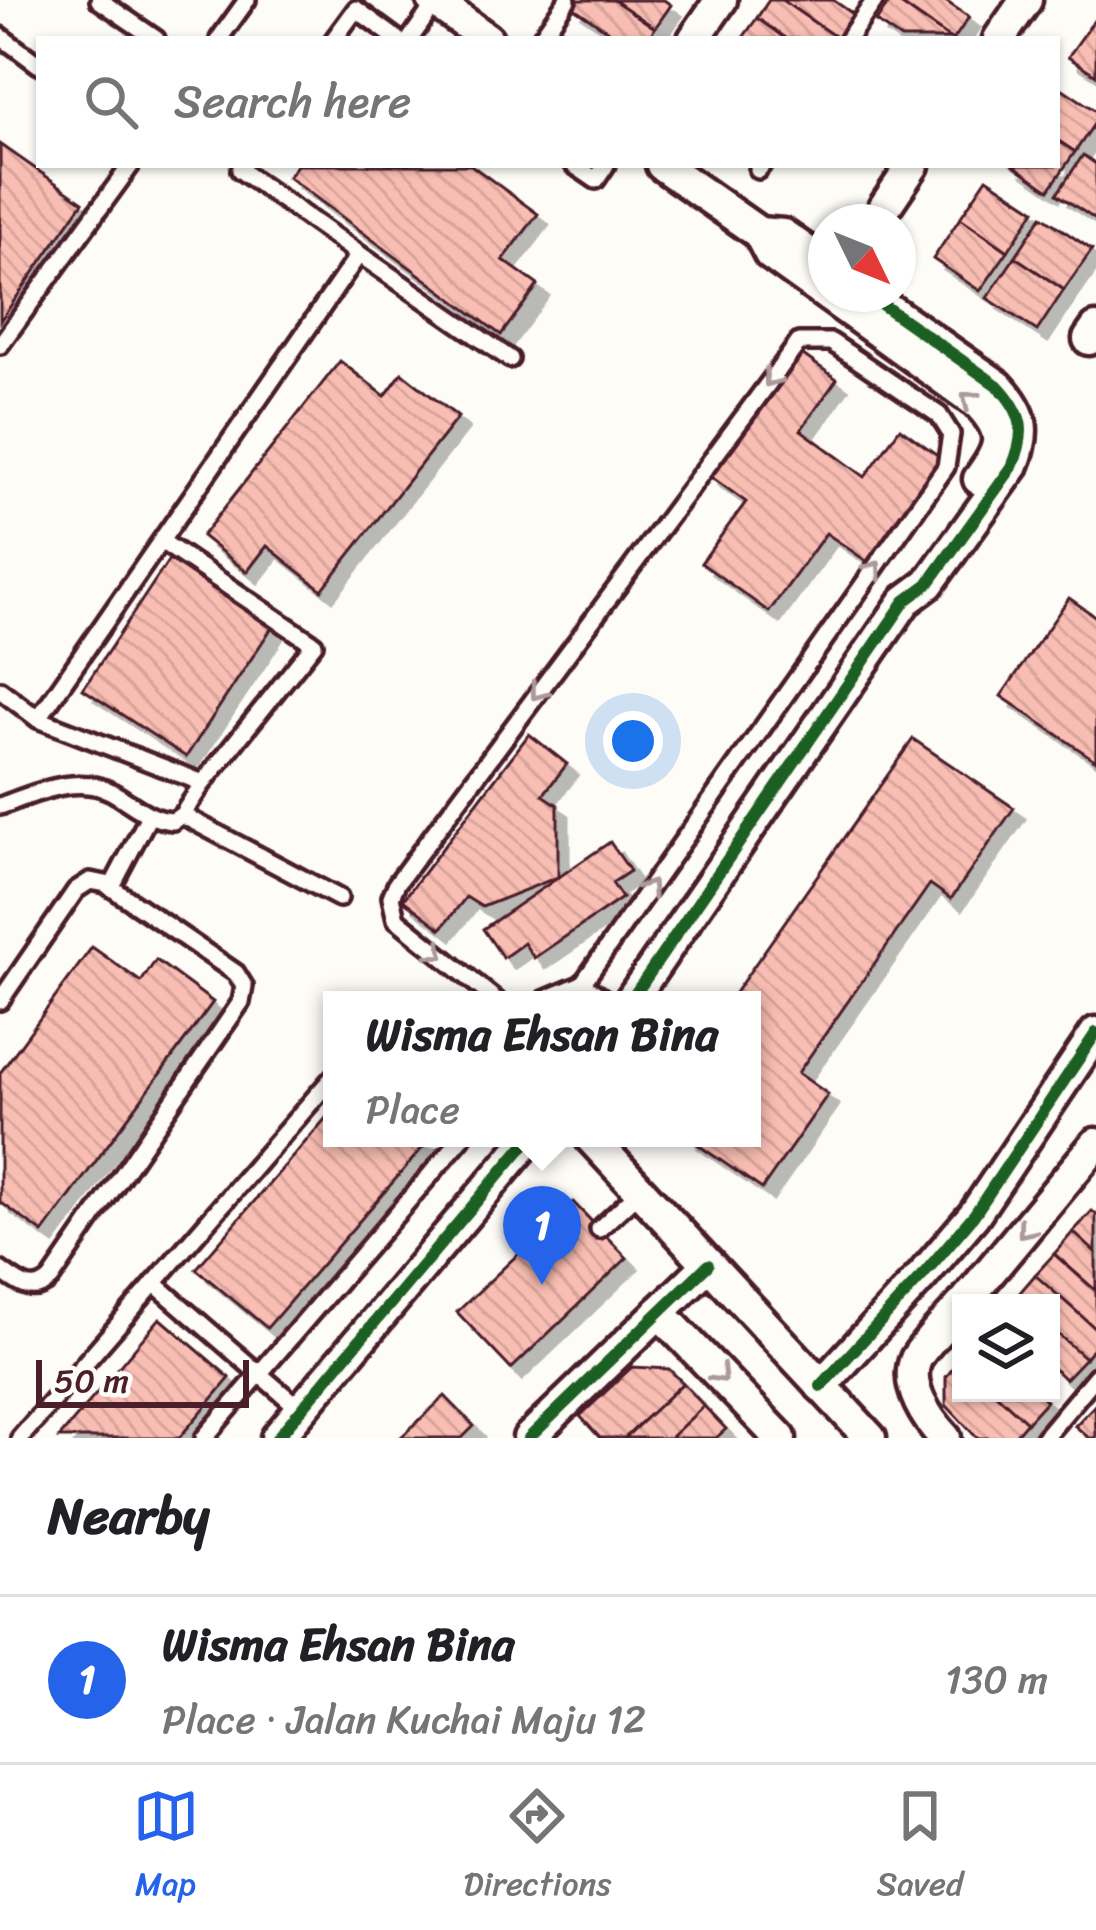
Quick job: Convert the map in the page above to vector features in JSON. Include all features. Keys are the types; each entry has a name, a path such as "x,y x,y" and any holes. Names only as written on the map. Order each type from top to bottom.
{"street":[{"path":"696,36 721,0"},
{"path":"1001,36 1026,0"},
{"path":"434,1 483,36"},
{"path":"666,168 759,233 770,254 979,404 994,420 999,443 994,459 912,571 905,601"},
{"path":"887,204 911,168"},
{"path":"759,233 783,235 808,252"},
{"path":"637,991 905,601 928,584 1012,467 1021,446 1015,404 998,386 893,312"},
{"path":"821,1386 974,1215 1096,1033"},
{"path":"277,1438 522,1147"},
{"path":"599,1147 870,1438"},
{"path":"971,1294 1093,1156"},
{"path":"544,1429 709,1264"},
{"path":"658,1312 780,1438"},
{"path":"945,1438 926,1418 913,1378 916,1359 952,1316"}],"lane":[{"path":"99,0 152,36"},
{"path":"221,36 247,0"},
{"path":"542,36 567,0"},
{"path":"850,36 875,0"},
{"path":"412,36 434,1"},
{"path":"336,36 356,9 393,36"},
{"path":"0,36 36,63"},
{"path":"0,345 128,168"},
{"path":"241,168 510,359"},
{"path":"578,168 596,180 604,168"},
{"path":"38,719 359,254"},
{"path":"485,991 396,919 391,896 397,883 799,342 831,342 939,415 951,434 946,466 582,984 565,991"},
{"path":"0,806 55,787 97,785 149,816 173,821 314,644 161,541"},
{"path":"0,690 38,719 203,783"},
{"path":"182,815 339,898"},
{"path":"111,888 149,816"},
{"path":"0,1001 76,890 90,880 111,888 236,973 244,986 244,994 51,1279 29,1288 0,1270"},
{"path":"582,984 592,991"},
{"path":"20,1438 323,1088"},
{"path":"204,1438 454,1147"},
{"path":"599,1229 640,1191"},
{"path":"154,1283 301,1410"},
{"path":"1044,1438 1096,1376"}],"building":[{"path":"575,0 614,0 655,28 650,36 616,36 571,6"},
{"path":"614,0 664,0 671,5 655,28"},
{"path":"769,0 782,0 834,36 782,36 757,18"},
{"path":"782,0 833,0 853,14 834,36"},
{"path":"895,0 947,36 897,36 876,22"},
{"path":"895,0 944,0 969,17 956,36 947,36"},
{"path":"757,18 782,36 744,36"},
{"path":"1096,19 1096,75 1068,57"},
{"path":"1060,87 1096,111 1096,121 1075,152 1060,142"},
{"path":"1060,142 1075,152 1049,190 1017,168 1060,168"},
{"path":"0,144 83,202 0,321"},
{"path":"1083,155 1096,164 1096,220 1057,194"},
{"path":"295,168 475,168 538,214 503,260 538,285 501,335 288,177"},
{"path":"987,178 1035,210 1008,251 960,218"},
{"path":"1042,216 1092,250 1064,290 1015,257"},
{"path":"960,218 1008,251 980,291 933,259"},
{"path":"1015,257 1064,290 1037,331 987,298"},
{"path":"796,350 837,379 801,430 865,477 900,428 943,459 869,563 826,533 769,612 701,563 746,502 707,474"},
{"path":"340,361 385,396 402,373 458,417 322,590 267,546 247,572 202,536"},
{"path":"172,555 275,623 186,757 83,689"},
{"path":"1069,598 1096,617 1096,761 1001,696"},
{"path":"529,734 567,764 543,795 558,805 558,877 482,907 466,897 441,929 403,900"},
{"path":"913,739 1014,808 951,899 930,884 798,1073 828,1094 762,1189 701,1147 761,1147 761,991 736,991"},
{"path":"610,842 630,871 612,883 622,898 534,958 524,943 503,958 483,929"},
{"path":"92,947 141,982 156,960 213,1002 43,1233 0,1202 0,1073"},
{"path":"323,1121 323,1147 423,1147 267,1328 196,1269"},
{"path":"573,1202 627,1258 511,1369 457,1312"},
{"path":"1092,1211 1096,1214 1096,1253 1073,1232"},
{"path":"1073,1232 1096,1253 1096,1291 1054,1254"},
{"path":"1054,1254 1096,1291 1096,1329 1060,1294 1035,1275"},
{"path":"1035,1275 1056,1294 1019,1294"},
{"path":"1060,1297 1096,1329 1096,1344 1085,1358 1060,1336"},
{"path":"160,1318 230,1378 179,1438 59,1438"},
{"path":"1060,1336 1085,1358 1065,1379 1060,1374"},
{"path":"632,1367 669,1369 683,1383 625,1438 600,1438 580,1416"},
{"path":"952,1370 952,1402 1005,1402 1027,1422 1013,1438 977,1438 946,1405 946,1377"},
{"path":"683,1383 704,1406 670,1438 625,1438"},
{"path":"445,1396 474,1426 462,1438 400,1438"},
{"path":"1005,1402 1045,1402 1027,1422"},
{"path":"1095,1405 1096,1438 1089,1438 1075,1426"},
{"path":"704,1406 726,1429 716,1438 670,1438"}],"cycle path":[{"path":"637,991 905,601 928,584 1017,455 1018,415 998,386 893,312"},
{"path":"821,1386 974,1215 1096,1033"},
{"path":"277,1438 522,1147"},
{"path":"529,1438 708,1265"}],"place":[{"name":"Wisma Ehsan Bina","path":"542,1285"}]}
